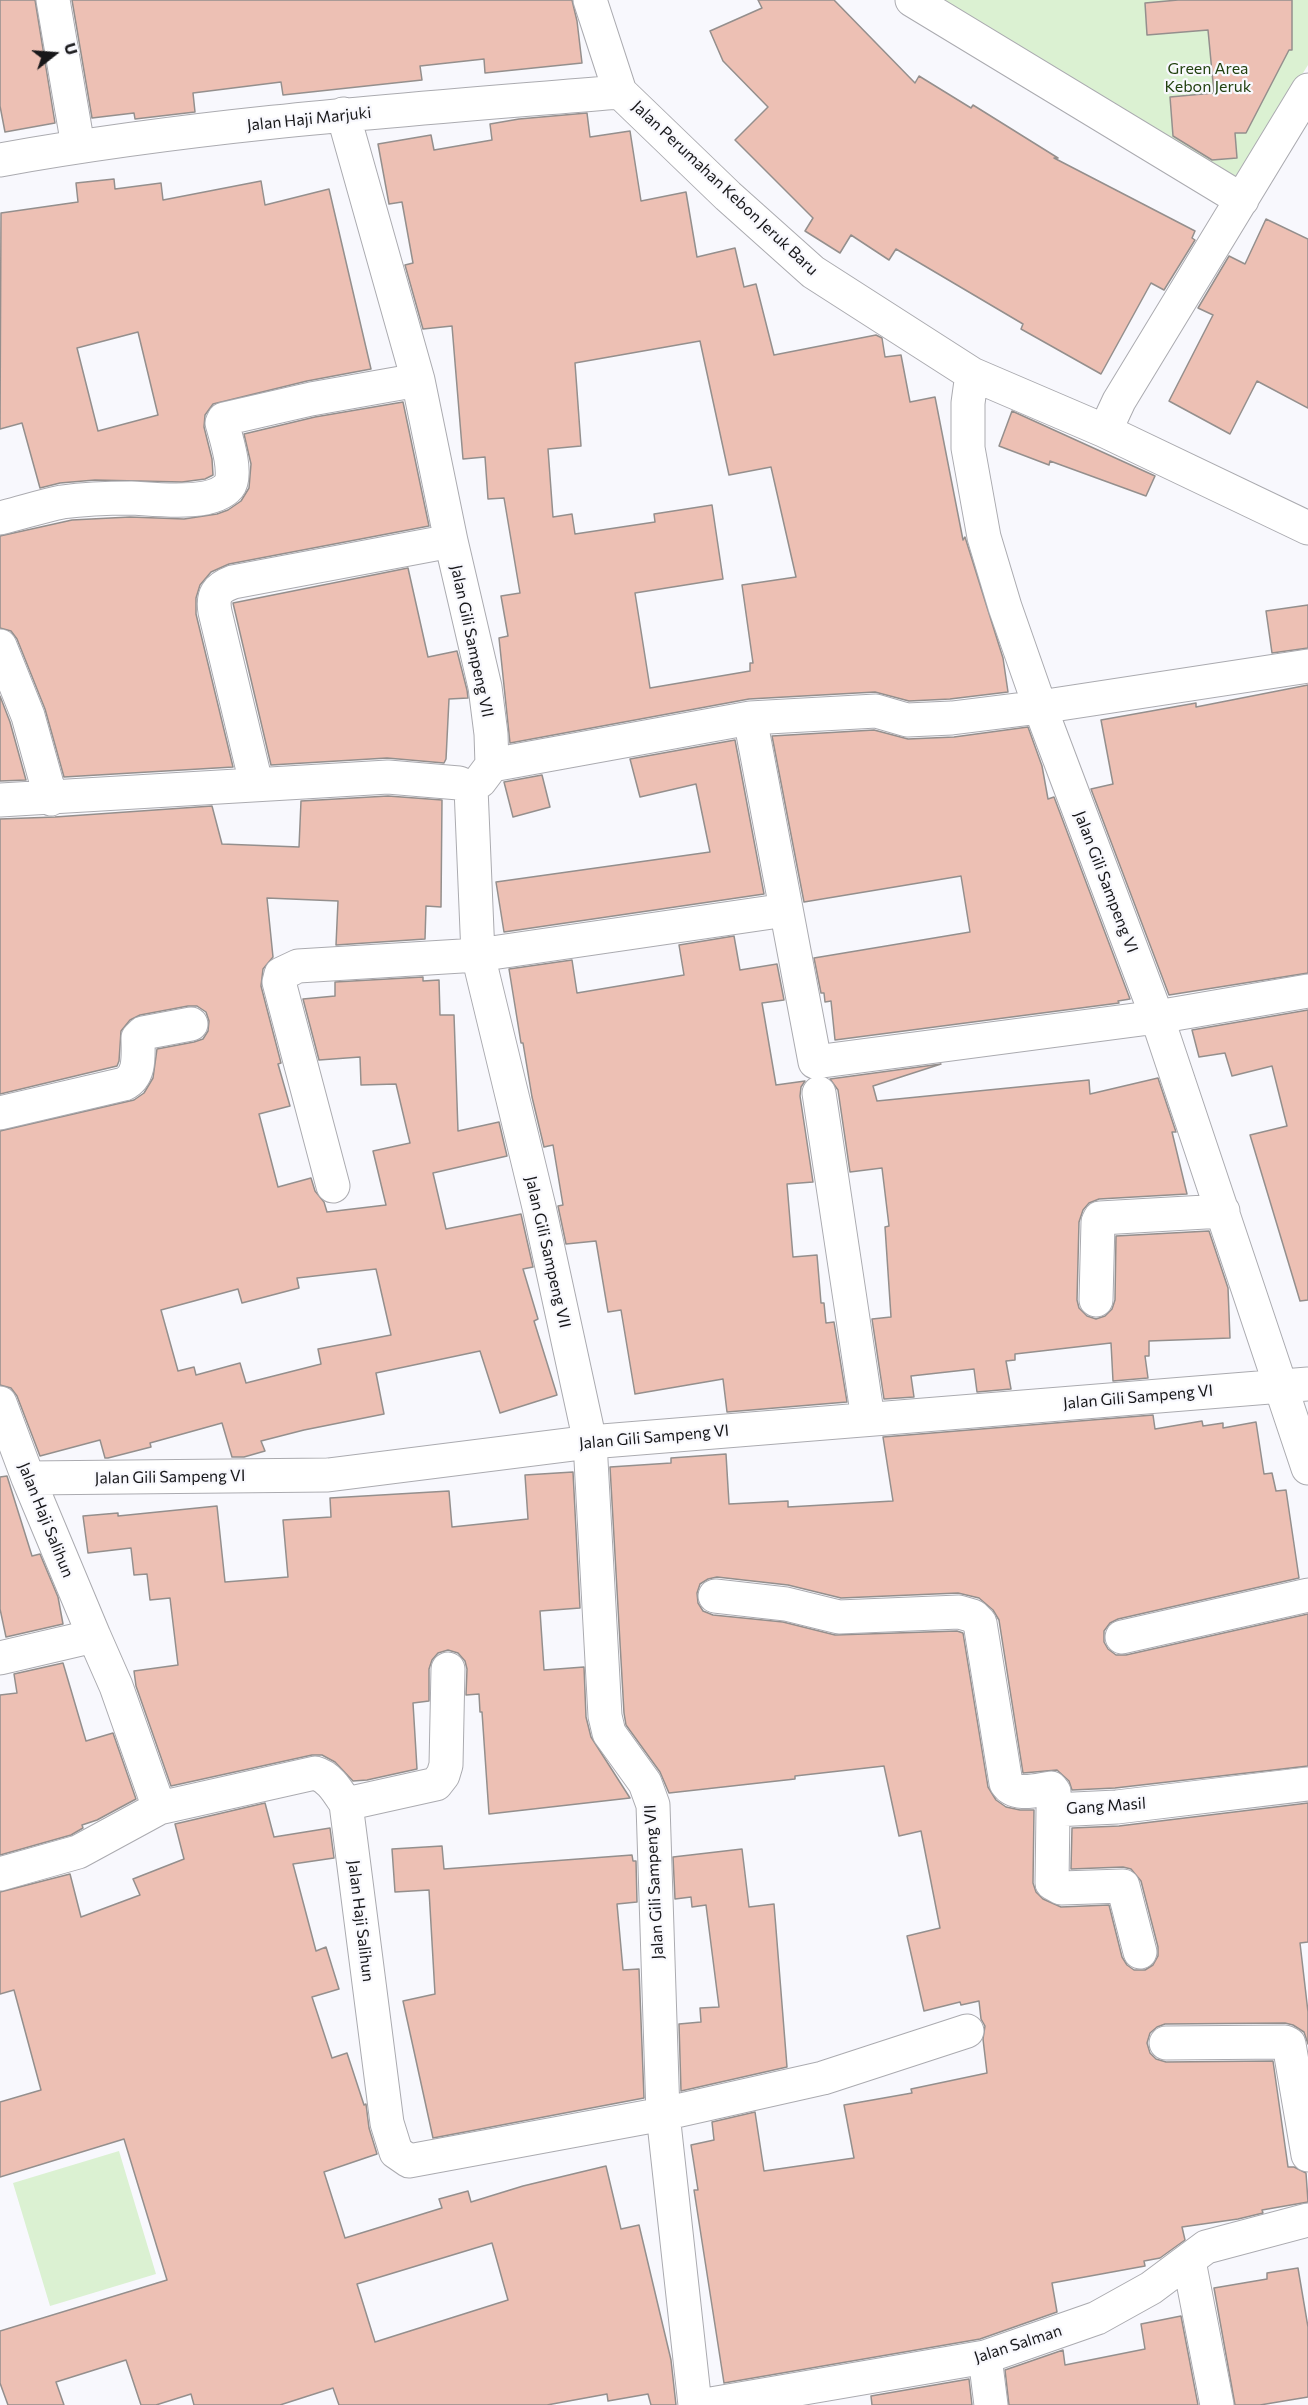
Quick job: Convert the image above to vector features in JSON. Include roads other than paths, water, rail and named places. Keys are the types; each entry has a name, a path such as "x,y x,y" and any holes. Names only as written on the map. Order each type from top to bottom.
{"street":[{"path":"53,0 78,146"},
{"name":"Jalan Perumahan Kebon Jeruk Baru","path":"590,0 620,92 728,196 813,272 972,374 1105,431 1308,528"},
{"path":"912,0 1242,200"},
{"path":"1105,431 1119,401 1308,90"},
{"name":"Jalan Haji Marjuki","path":"0,160 78,146 343,114 620,92"},
{"name":"Jalan Gili Sampeng VII","path":"343,114 418,380 451,541 485,687 492,765"},
{"name":"Jalan Gili Sampeng VI","path":"972,374 968,403 968,448 984,537 1040,707 1157,1017 1223,1211 1294,1384 1308,1468"},
{"path":"0,518 63,502 130,498 180,502 220,493 230,485 232,479 230,453 222,423 224,419 311,399 418,380"},
{"path":"256,783 215,612 213,602 216,592 223,585 233,582 451,541"},
{"path":"0,646 28,716 51,799"},
{"path":"0,800 51,799 91,793 165,791 256,783 388,777 459,783 471,788 480,782 492,765 750,718 876,711 907,720 952,718 1040,707 1308,666"},
{"path":"750,718 815,1062 1157,1017 1308,991"},
{"name":"Jalan Gili Sampeng VII","path":"471,788 478,955 539,1207 590,1442 605,1716 609,1733 645,1783 653,1805 663,2114 695,2405"},
{"path":"333,1186 279,982 281,974 298,966 478,955 786,910"},
{"path":"0,1113 124,1084 132,1080 136,1072 138,1038 143,1033 191,1024"},
{"path":"819,1094 868,1419"},
{"path":"1096,1300 1098,1222 1100,1218 1223,1211"},
{"name":"Jalan Gili Sampeng VI","path":"28,1478 328,1475 590,1442 1294,1384"},
{"name":"Jalan Haji Salihun","path":"0,1403 28,1478 116,1686 159,1808"},
{"path":"1122,1637 1308,1595"},
{"name":"Gang Masil","path":"715,1596 786,1604 839,1617 959,1612 973,1616 980,1623 1006,1784 1010,1789 1017,1791 1051,1788 1054,1792 1053,1810 1117,1807 1308,1784"},
{"path":"0,1658 94,1636"},
{"path":"0,1874 78,1852 159,1808 315,1773 322,1775 332,1784 346,1804 436,1784 443,1775 446,1765 448,1669"},
{"name":"Jalan Haji Salihun","path":"346,1804 387,2123 396,2152 409,2161 663,2114 823,2078 967,2031"},
{"path":"1053,1810 1052,1883 1061,1888 1124,1886 1140,1952"},
{"path":"1166,2043 1285,2042 1289,2044 1308,2155"},
{"name":"Jalan Salman","path":"705,2405 985,2357 1097,2318 1130,2301 1206,2247 1308,2220"},
{"path":"1189,2261 1217,2405"},
{"path":"985,2357 990,2405"}],"park label":[{"name":"Green Area Kebon Jeruk","path":"1208,78"}]}
